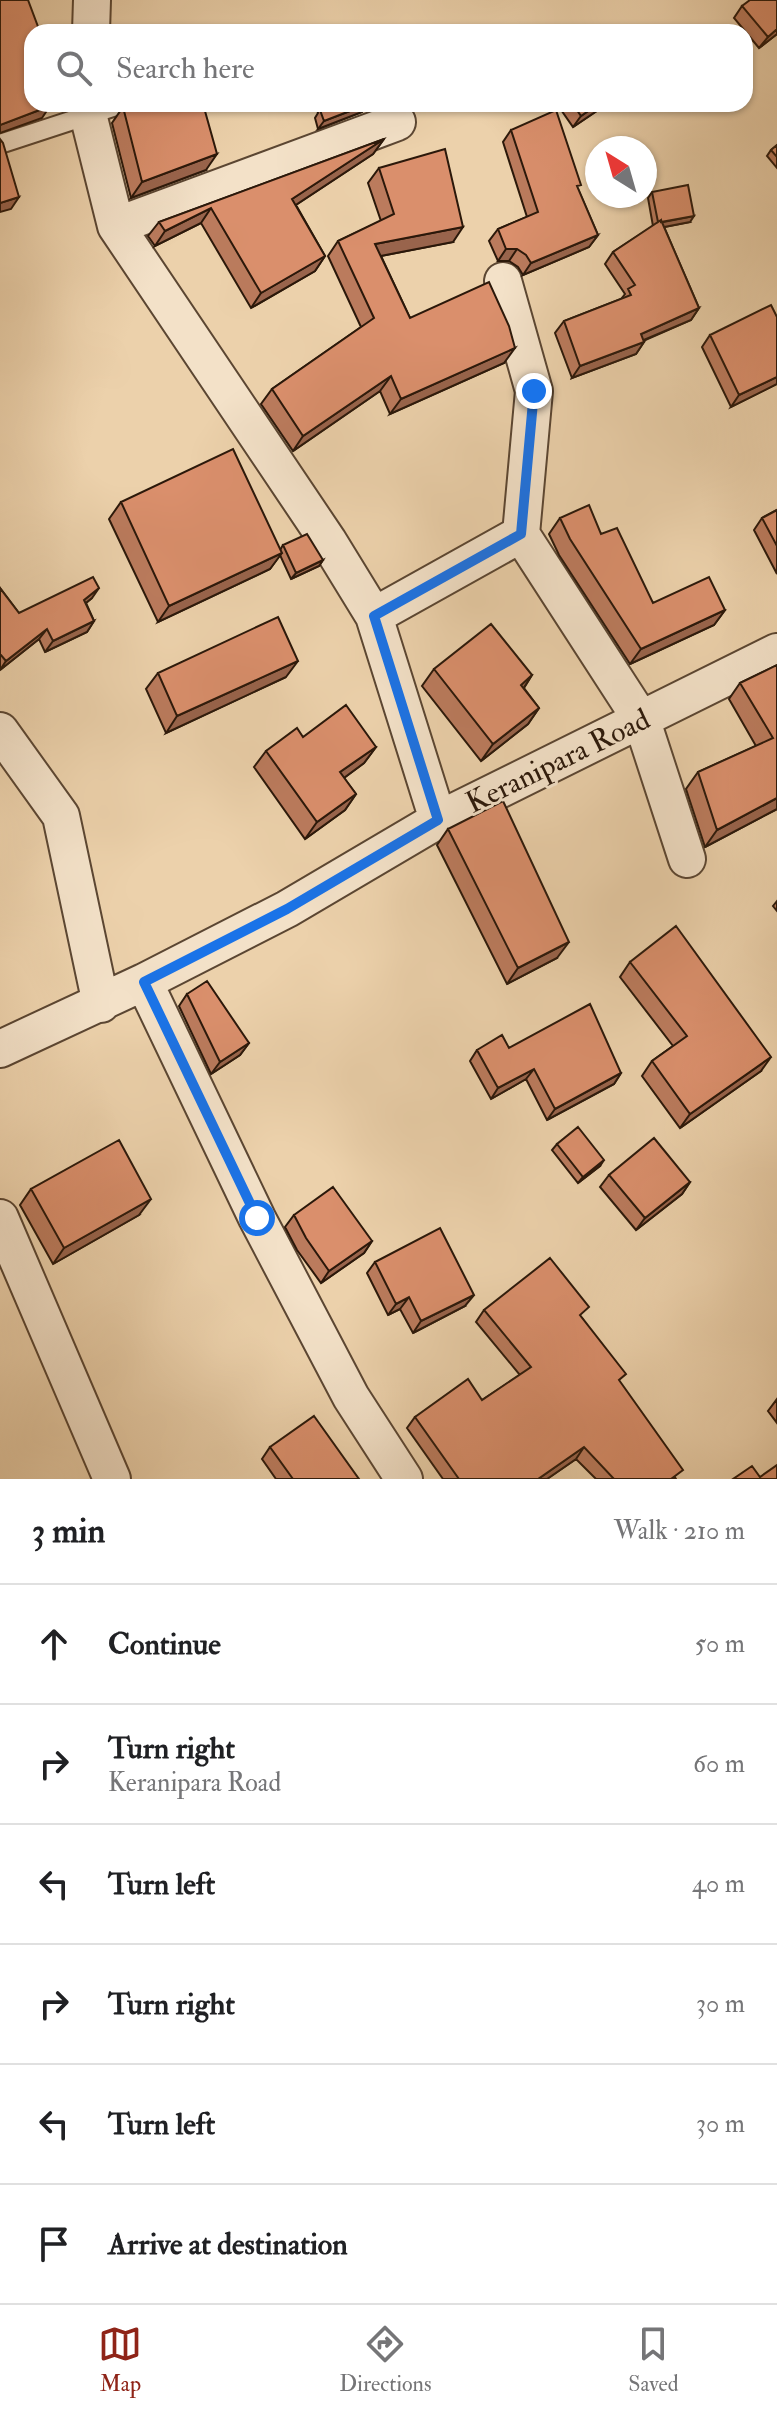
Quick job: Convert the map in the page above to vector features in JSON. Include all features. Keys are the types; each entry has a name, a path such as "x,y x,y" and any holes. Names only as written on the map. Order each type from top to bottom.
{"street":[{"path":"91,24 92,0"},
{"path":"89,112 116,226 328,541 374,616 438,820"},
{"path":"116,226 397,122 260,174"},
{"path":"503,281 534,391 521,534 642,721 687,859"},
{"path":"374,616 521,534"},
{"name":"Keranipara Road","path":"0,1049 101,1004 287,909 438,820 777,652"},
{"path":"0,731 61,816 101,1004"},
{"path":"144,982 264,1232 351,1397 404,1479"},
{"path":"0,1218 112,1479"}],"lane":[{"path":"0,144 80,112"}],"building":[{"path":"0,0 28,0 37,24 24,24 24,112 34,112 0,125"},
{"path":"750,0 777,0 777,29 768,37 742,6"},
{"path":"124,112 205,112 217,154 142,182"},
{"path":"321,112 347,112 324,121"},
{"path":"557,112 581,185 577,186 598,235 531,263 517,249 506,249 498,229 538,212 511,130"},
{"path":"0,139 19,197 0,203"},
{"path":"384,139 292,199 325,256 261,293 211,208 165,231 159,222"},
{"path":"445,149 463,227 375,244 410,318 489,282 509,326 515,348 401,399 391,376 303,436 272,389 374,318 338,241 394,214 379,168"},
{"path":"688,185 694,216 658,222 657,191"},
{"path":"661,220 699,308 641,334 644,342 580,366 564,321 631,295 628,289 635,285 613,252"},
{"path":"771,305 777,317 777,377 739,395 710,335"},
{"path":"233,449 282,553 169,606 121,502"},
{"path":"589,505 601,534 617,528 653,603 709,577 725,610 641,649 570,539 560,518"},
{"path":"777,510 777,546 762,518"},
{"path":"307,534 323,560 296,573 283,545"},
{"path":"93,577 99,588 84,600 94,621 53,641 47,629 6,661 0,654 0,588 19,613"},
{"path":"278,617 298,661 177,716 158,673"},
{"path":"491,624 532,675 521,685 539,708 493,744 434,669"},
{"path":"777,665 777,798 717,830 698,772 773,738 740,683"},
{"path":"346,705 376,747 340,772 356,794 317,822 266,751 297,728 303,737"},
{"path":"503,801 569,942 518,968 448,829"},
{"path":"676,926 771,1057 690,1114 652,1061 687,1036 630,962"},
{"path":"207,981 249,1043 220,1062 187,994"},
{"path":"590,1004 621,1073 555,1109 534,1069 498,1088 477,1050 502,1035 509,1048"},
{"path":"578,1127 604,1160 583,1177 557,1144"},
{"path":"654,1138 690,1182 645,1218 609,1175"},
{"path":"119,1140 151,1199 64,1248 31,1189"},
{"path":"333,1187 372,1241 329,1271 294,1215"},
{"path":"440,1228 474,1295 421,1321 409,1297 396,1304 375,1262"},
{"path":"550,1258 589,1307 580,1315 626,1374 619,1380 683,1470 671,1479 614,1479 584,1447 538,1479 459,1479 415,1417 468,1379 482,1400 531,1367 484,1310"},
{"path":"314,1416 359,1479 293,1479 270,1447"},
{"path":"777,1465 777,1479 733,1479 752,1466 760,1477"}],"route":[{"path":"257,1218 144,982 287,909 438,820 374,616 521,534 534,391"}]}
